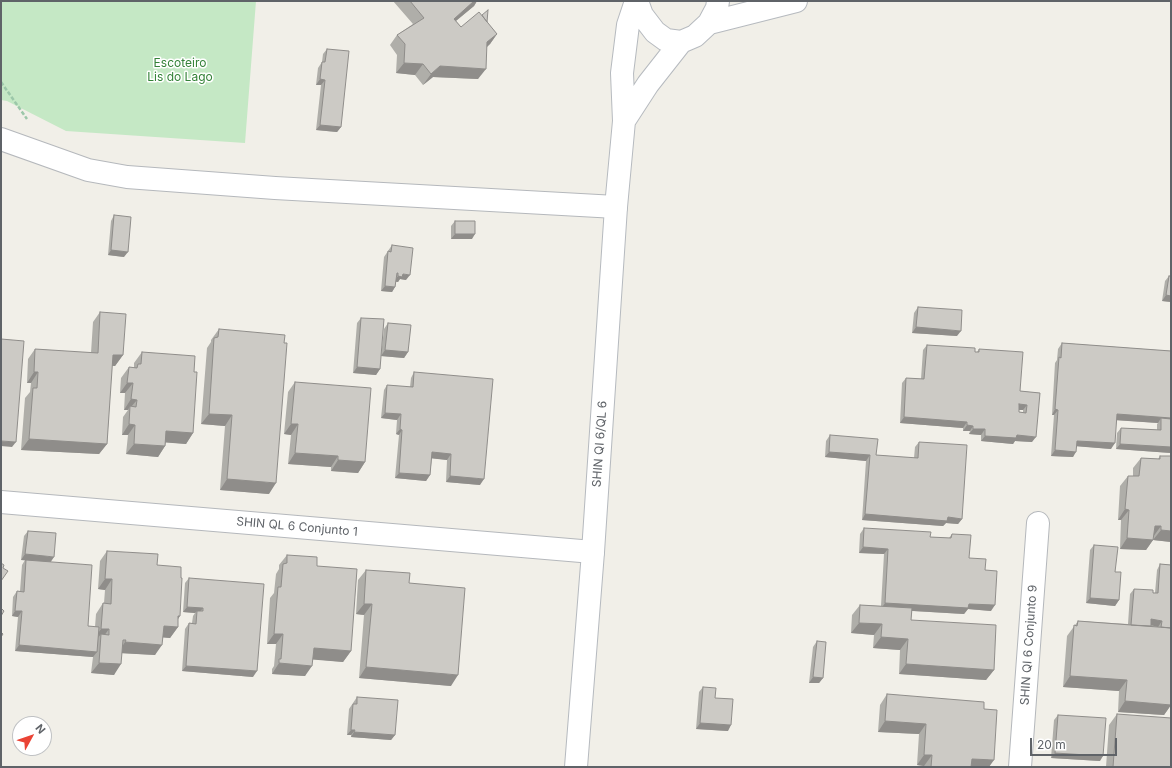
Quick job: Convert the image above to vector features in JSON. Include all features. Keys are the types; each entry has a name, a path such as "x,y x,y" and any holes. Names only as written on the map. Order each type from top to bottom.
{"street":[{"path":"636,1 642,15 655,32 666,40 681,42 695,36 709,23 717,8 718,1"},
{"name":"SHIN QI 6/QL 6","path":"576,767 593,552 616,207 624,121 622,73 628,25 636,1"},
{"path":"709,23 796,1"},
{"name":"SHIN QI 6/QL 6","path":"624,121 648,84 681,42"},
{"path":"1,139 88,170 127,177 275,188 616,207"},
{"name":"SHIN QL 6 Conjunto 1","path":"1,502 593,552"},
{"name":"SHIN QI 6 Conjunto 9","path":"1020,767 1038,523"}],"green space":[{"name":"Escoteiro Lis do Lago","path":"1,1 256,1 245,143 66,131 7,101 1,100"}],"building":[{"path":"410,1 474,1 454,19 461,27 479,12 497,34 487,42 486,69 440,66 431,74 423,64 404,63 405,44 397,35 424,18"},
{"path":"488,10 487,22 482,15"},
{"path":"327,49 349,51 341,127 320,125 325,80 320,79 322,62 325,62"},
{"path":"114,215 131,217 128,252 111,250"},
{"path":"455,221 475,221 475,234 455,234"},
{"path":"392,245 413,248 410,275 403,274 402,277 398,276 397,273 395,287 385,286 388,251 391,252"},
{"path":"1169,276 1171,276 1171,296 1166,295"},
{"path":"918,307 962,310 961,331 916,327"},
{"path":"100,312 126,314 123,355 113,355 107,444 29,439 33,388 37,388 38,372 34,372 35,349 98,353"},
{"path":"361,318 384,319 380,369 357,367"},
{"path":"388,323 411,325 408,352 385,350"},
{"path":"219,329 285,335 284,343 287,343 276,483 227,479 232,415 209,414 214,338 218,337"},
{"path":"1,339 24,341 16,442 1,441"},
{"path":"1062,343 1171,351 1171,418 1117,414 1115,443 1077,441 1076,452 1055,450 1058,410 1055,409 1059,357 1061,358"},
{"path":"927,345 975,348 975,352 979,352 979,349 1023,352 1020,391 1040,393 1036,437 1017,435 1016,438 985,436 985,429 973,429 973,426 967,425 967,422 904,417 906,378 924,379","holes":["1019,404 1027,405 1026,413 1019,412"]},
{"path":"142,352 195,356 194,372 197,372 193,433 166,431 165,446 134,444 135,425 129,424 130,406 136,407 137,400 131,399 133,383 127,383 129,367 137,368 138,364 141,364"},
{"path":"414,372 493,379 484,479 450,476 451,454 432,452 430,475 399,473 402,430 400,429 401,414 385,413 387,385 413,387"},
{"path":"295,382 371,388 365,462 338,460 338,456 295,453 298,424 291,424"},
{"path":"1161,418 1171,419 1171,447 1120,444 1121,428 1161,430"},
{"path":"830,435 878,439 876,455 918,458 919,442 967,445 962,519 948,517 947,521 865,514 870,455 829,452"},
{"path":"1160,456 1171,456 1171,531 1161,530 1161,526 1155,526 1153,540 1127,538 1129,510 1125,509 1128,476 1139,476 1141,458 1160,459"},
{"path":"864,528 931,532 930,537 951,538 952,534 971,535 969,558 986,559 985,570 997,571 995,605 969,604 968,608 885,603 888,549 863,547"},
{"path":"28,531 56,533 54,557 25,554"},
{"path":"1094,545 1118,547 1115,572 1121,572 1119,600 1090,598"},
{"path":"107,551 158,554 157,565 181,567 182,578 178,627 164,626 162,645 125,642 126,640 123,640 121,664 99,663 101,634 109,635 109,629 101,629 103,603 111,604 112,579 105,579"},
{"path":"287,555 317,557 317,566 357,569 351,651 314,648 312,666 279,663 279,659 281,659 283,634 274,634 278,587 281,587 283,564 287,563"},
{"path":"26,560 92,565 88,626 99,627 97,652 19,645 22,611 15,611 17,591 24,592"},
{"path":"1,563 4,565 3,568 8,571 1,581"},
{"path":"1160,564 1171,565 1171,628 1161,627 1162,621 1151,619 1151,626 1131,625 1134,589 1153,590 1153,593 1158,593"},
{"path":"366,570 410,573 409,583 465,588 458,675 366,667 372,604 364,604"},
{"path":"189,578 264,584 257,671 186,666 189,623 196,624 197,611 203,611 203,608 187,607"},
{"path":"860,605 912,608 911,620 996,625 994,670 906,664 908,639 881,637 882,624 859,623"},
{"path":"1,608 4,611 1,616"},
{"path":"1078,621 1171,628 1171,705 1125,701 1127,680 1070,676 1074,625 1077,626"},
{"path":"817,641 826,642 823,678 813,677"},
{"path":"703,687 716,688 715,698 733,699 731,725 700,723"},
{"path":"887,694 984,702 984,709 997,710 994,760 972,759 971,767 931,767 932,755 924,755 926,724 885,721"},
{"path":"357,697 398,700 395,735 354,732 355,730 351,730 353,704 357,704"},
{"path":"1117,714 1171,718 1171,767 1113,767"},
{"path":"1058,715 1106,718 1103,756 1055,753"}]}
